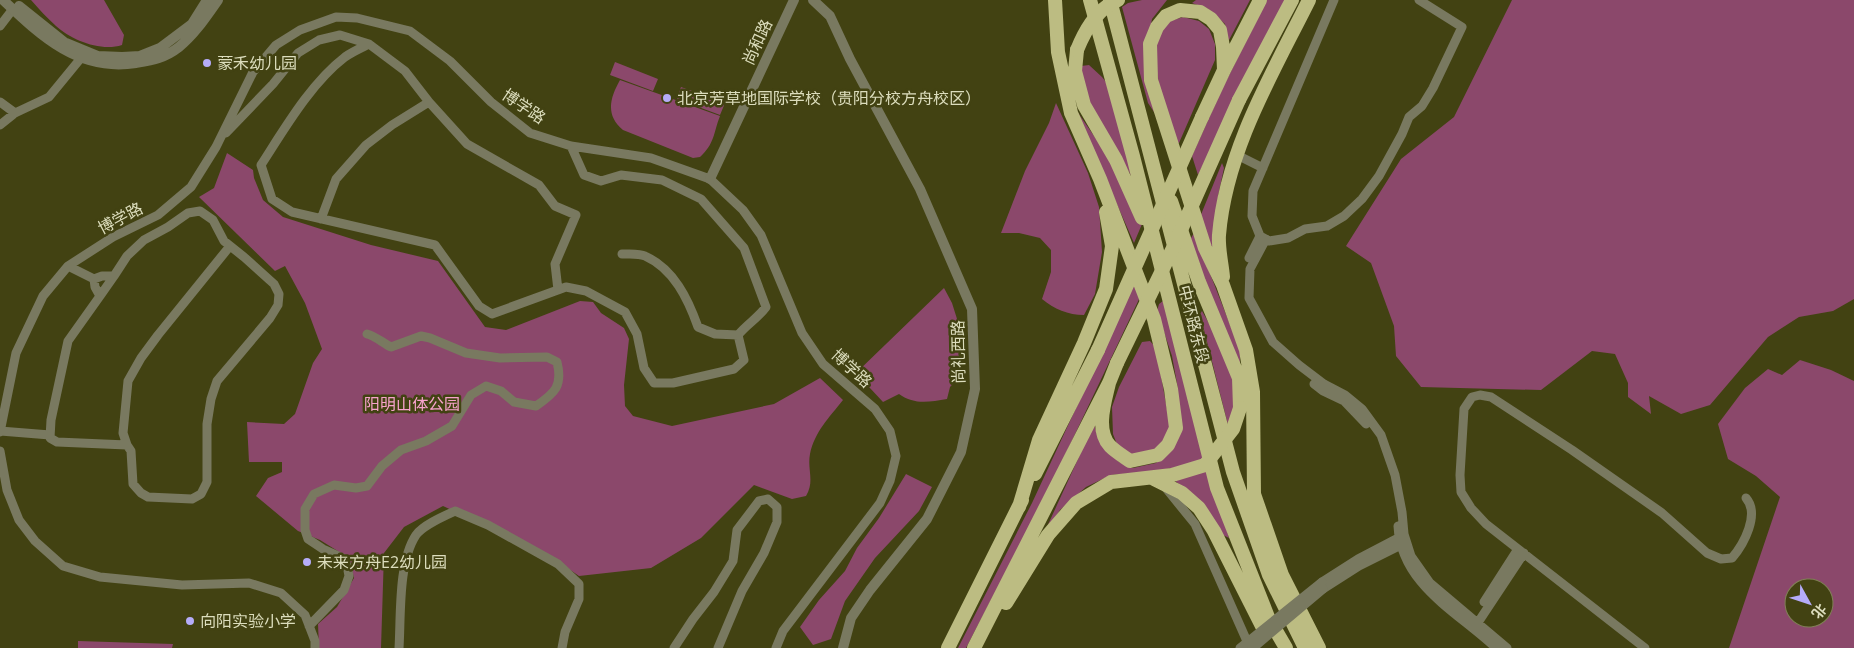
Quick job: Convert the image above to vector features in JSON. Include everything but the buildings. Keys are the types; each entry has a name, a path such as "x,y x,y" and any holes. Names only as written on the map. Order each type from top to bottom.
{"highway":[{"name":"中环路东段","path":"1090,0 1218,488 1268,616 1286,648"},
{"name":"中环路东段","path":"1110,0 1233,472 1269,575 1304,648"},
{"path":"1118,0 1101,12 1089,24 1078,50 1075,71 1084,105 1116,160 1156,246"},
{"path":"948,648 1098,350 1202,117 1260,0"},
{"path":"974,648 1109,383 1239,100 1292,0"},
{"path":"1223,285 1219,237 1224,205 1237,155 1259,100 1309,0"},
{"path":"1055,1 1058,52 1070,113 1100,179 1154,319 1171,389 1176,428 1168,445 1158,456 1130,461 1108,444 1103,431 1103,412 1109,383"},
{"path":"1224,70 1220,30 1211,19 1200,12 1180,10 1166,16 1157,27 1150,44 1151,80 1205,248 1223,285 1246,350 1253,392 1254,494 1282,576 1319,648"},
{"path":"1137,104 1199,282 1239,378 1240,408 1233,429 1205,465 1156,480"},
{"path":"1019,507 1039,440 1084,343 1106,289 1112,246 1100,179"},
{"path":"978,648 1048,535 1076,503 1111,482 1142,478 1156,480 1182,493 1199,508 1214,531 1274,648"}],"street":[{"path":"3,0 25,12 64,42 98,56 122,57 140,56 160,48 192,24 207,0"},
{"path":"13,5 32,28 72,54 101,64 130,64 159,59 178,47 197,31 218,0"},
{"name":"尚和路","path":"710,179 794,0"},
{"name":"尚礼西路","path":"813,0 830,16 850,59 920,189 972,309 975,389 961,452 927,519 870,590 851,618 843,648"},
{"path":"1334,0 1253,191 1252,216 1263,237 1269,241 1288,238 1306,229 1327,226 1344,216 1362,198 1379,176 1409,117 1422,106 1433,88 1462,27 1419,0"},
{"path":"0,26 13,5"},
{"name":"博学路","path":"0,431 16,353 43,296 68,266 113,237 158,215 191,187 219,141 253,72 276,45 300,30 336,17 357,18 410,31 450,61 491,102 530,133 571,146 651,158 710,179 743,210 761,234 802,333 823,364 875,409 890,432 896,456 890,481 880,503 783,631 776,648"},
{"path":"219,141 273,84 298,53 319,40 340,35 369,44 405,71 429,102 467,144 539,185 555,206 576,215 555,264 558,290"},
{"path":"369,44 346,56 323,76 261,164 272,199 292,212 434,244 478,306 492,314 566,287 586,291 625,312 637,334 644,368 654,382 673,383 734,370 744,360 738,335"},
{"path":"0,125 15,113 49,97 82,58"},
{"path":"0,102 15,113"},
{"path":"321,219 336,179 366,145 392,125 429,102"},
{"path":"571,146 584,175 601,181 621,175 662,180 701,199 744,248 766,307 738,335"},
{"path":"1237,155 1263,168"},
{"path":"127,445 57,442 50,438 68,341 128,256 144,240 168,227 188,212 200,211 213,220 224,241 230,246 274,284 279,294 278,305 270,318 218,381 210,399 207,424 207,482 201,494 192,499 148,497 141,493 133,484 131,451 123,433 128,381 141,358 158,335 230,246"},
{"path":"1263,237 1250,269 1249,298 1274,342 1299,365 1324,384 1345,395 1362,409 1381,435 1394,475 1402,512 1403,540 1411,556 1430,583 1474,624 1496,648"},
{"path":"622,254 644,255 666,269 688,299 698,327 715,334 738,335"},
{"path":"68,266 94,278 114,276"},
{"path":"94,278 95,287 100,296"},
{"path":"309,626 344,590 349,576 347,565 342,558 308,539 305,509 314,494 334,485 356,488 367,486 382,466 401,450 426,441 452,426 471,395 486,386 501,391 514,402 536,406 551,396 558,385 559,371 557,362 546,357 500,358 466,354 421,336 391,347 378,341 372,335 367,334"},
{"path":"1645,648 1486,524 1471,508 1461,492 1460,475 1464,409 1472,397 1480,395 1491,397 1572,450 1662,513 1707,553 1721,559 1732,558 1746,534 1752,513 1746,498"},
{"path":"0,431 50,435"},
{"path":"0,451 7,490 19,520 36,542 63,566 100,577 182,585 249,583 281,594 306,615 315,641 315,648"},
{"path":"1156,480 1195,524 1251,648 1322,586"},
{"path":"674,648 693,618 714,592 733,561 737,530 759,501 768,500 777,506 777,522 764,553 742,591 718,648"},
{"path":"399,648 404,563 416,534 455,511 488,525 558,564 579,584 579,599 565,632 562,648"},
{"path":"1240,648 1358,559 1403,540"},
{"path":"1474,624 1521,551"},
{"path":"1474,624 1507,648"}],"green space":[{"path":"31,0 104,0 124,35 122,45 114,47 96,46 78,40 56,26"},
{"path":"1142,0 1167,0 1152,19 1147,45 1156,115 1148,103 1122,7 1128,3"},
{"path":"1196,0 1250,0 1228,42 1225,24 1208,9 1192,3"},
{"path":"1267,0 1286,0 1198,175 1192,156 1222,89"},
{"path":"1512,0 1854,0 1854,299 1833,311 1799,317 1768,337 1710,405 1681,414 1649,396 1651,414 1628,397 1628,383 1615,354 1592,351 1541,390 1421,387 1396,356 1394,326 1371,263 1346,246 1401,159 1454,117"},
{"path":"1183,17 1199,21 1209,29 1215,44 1215,60 1179,143 1177,143 1161,93 1155,54 1157,40 1167,22"},
{"path":"615,62 658,79 653,91 610,75"},
{"path":"1089,65 1110,87 1132,177 1086,101 1081,66"},
{"path":"620,80 720,116 711,143 705,152 700,157 693,158 623,130 614,118 611,106"},
{"path":"681,87 725,103 720,115 677,99"},
{"path":"1056,103 1088,173 1099,207 1102,252 1095,294 1084,315 1062,311 1042,299 1051,272 1051,250 1040,238 1019,233 1001,233 1025,171 1049,123"},
{"path":"1074,107 1119,172 1142,224 1134,243"},
{"name":"阳明山体公园","path":"227,153 253,170 254,178 263,200 283,217 371,245 438,261 485,327 506,330 580,301 593,302 601,313 624,328 629,339 624,385 625,406 633,416 672,426 774,404 820,378 843,400 823,425 812,446 809,460 809,491 806,496 792,499 754,485 701,538 651,568 579,576 550,556 443,506 404,527 384,553 381,648 319,648 318,624 337,607 354,578 349,558 320,540 298,531 256,496 268,478 282,472 282,462 249,462 247,422 284,424 295,414 313,363 322,349 305,303 285,266 275,271 199,197 214,188"},
{"path":"1222,163 1224,168 1218,196 1216,261 1200,217"},
{"path":"1194,233 1240,350 1240,364 1188,243"},
{"path":"1134,283 1141,295 1049,489 966,648 958,648 1032,503"},
{"path":"944,288 952,303 958,322 959,377 950,387 947,399 928,402 916,401 899,394 883,402 856,373"},
{"path":"1163,301 1207,456 1192,465 1111,475 1086,487 1060,510 1048,529 1046,529 1094,424 1098,438 1119,462 1133,468 1156,463 1173,447 1178,389 1172,356 1157,311 1159,304"},
{"path":"1202,311 1224,354 1236,389 1236,406 1228,425 1200,314"},
{"path":"1150,341 1156,348 1170,426 1164,441 1150,453 1133,455 1118,447 1113,434 1112,407 1119,387 1142,342"},
{"path":"1800,360 1831,370 1854,381 1854,648 1729,648 1780,497 1756,476 1728,459 1718,424 1745,388 1768,369 1782,375"},
{"path":"1209,466 1229,538 1223,535 1204,505 1174,480"},
{"path":"906,474 932,487 919,511 875,558 845,601 831,639 813,645 800,627 819,600 845,571 857,548 879,518"},
{"path":"78,641 173,644 172,648 78,648"}],"place":[{"name":"蒙禾幼儿园","path":"207,63"},
{"name":"北京芳草地国际学校（贵阳分校方舟校区）","path":"667,98"},
{"name":"未来方舟E2幼儿园","path":"307,562"},
{"name":"向阳实验小学","path":"190,621"}]}
